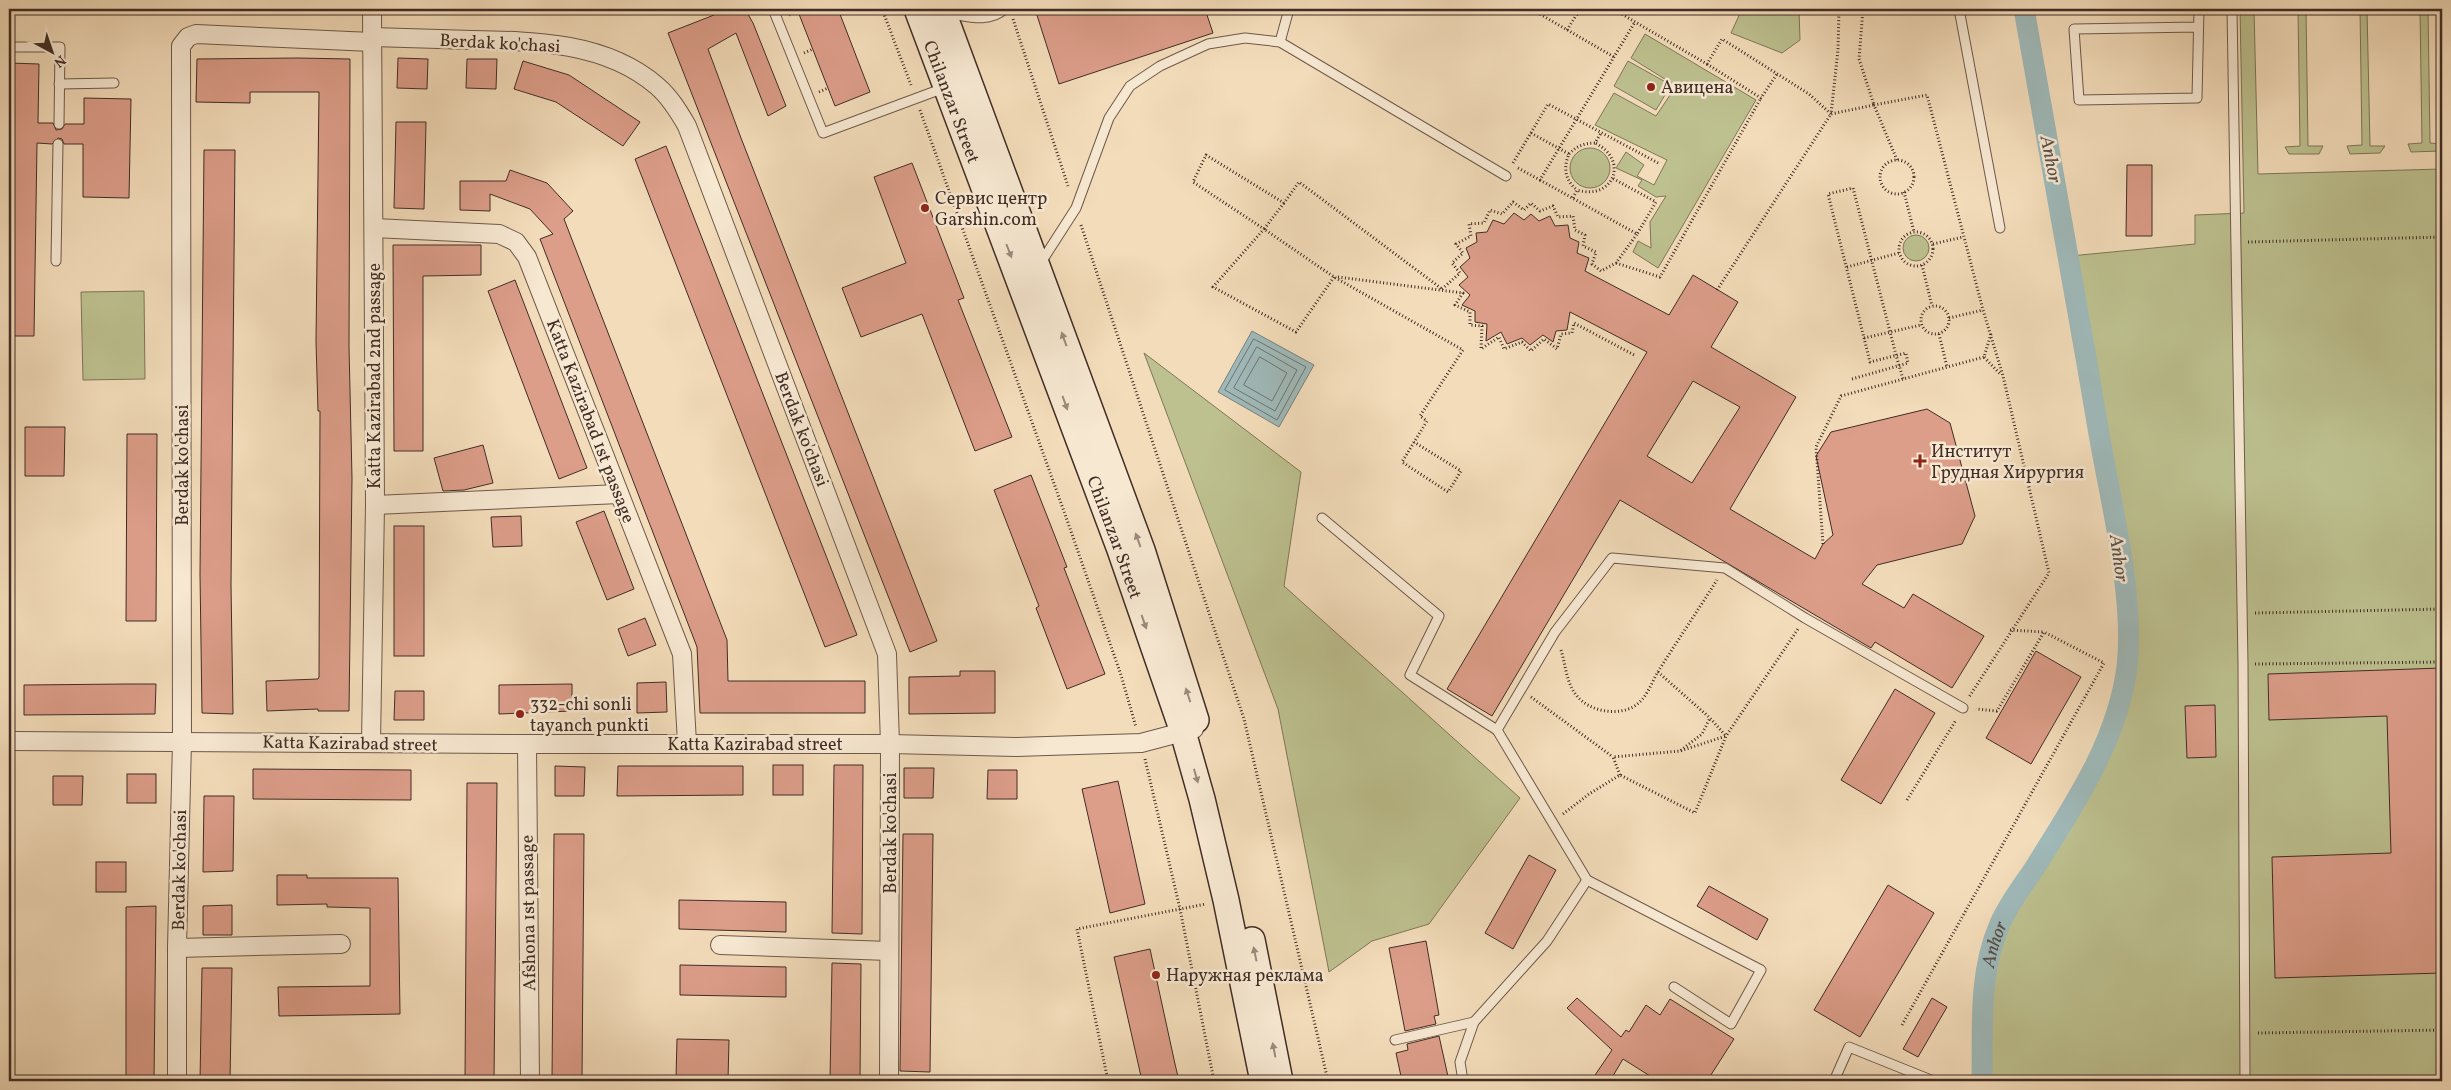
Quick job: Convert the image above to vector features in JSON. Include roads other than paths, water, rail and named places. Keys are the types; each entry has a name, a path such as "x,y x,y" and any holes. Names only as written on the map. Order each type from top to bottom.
{"main road":[{"name":"Chilanzar Street","path":"917,9 1118,547 1218,793 1240,887 1280,1081"},
{"name":"Chilanzar Street","path":"943,11 1142,550 1191,730 1202,798 1226,900 1263,1081"}],"street":[{"name":"Katta Kazirabad 2nd passage","path":"371,743 375,505 372,9"},
{"name":"Berdak ko'chasi","path":"177,1081 177,948 182,741 181,46 188,38 196,34 528,41 578,49 599,55 640,74 658,87 675,105 691,135 887,654 890,744 889,1081"},
{"name":"Katta Kazirabad 1st passage","path":"374,228 499,234 516,242 523,249 682,654 686,744"},
{"path":"375,505 619,494"},
{"name":"Katta Kazirabad street","path":"9,741 890,744 1016,747 1141,743 1191,730"},
{"name":"Afshona 1st passage","path":"527,744 530,1081"},
{"path":"177,948 340,944"},
{"path":"720,945 889,952"}],"lane":[{"path":"773,9 823,132 947,87"},
{"path":"943,11 985,19 993,17 1005,9"},
{"path":"1280,42 1289,9"},
{"path":"1959,9 2000,228"},
{"path":"2198,26 2074,29 2079,100 2197,98 2199,9"},
{"path":"2232,9 2243,664 2245,1081"},
{"path":"1038,268 1076,208 1109,118 1130,86 1160,66 1208,44 1245,38 1280,42 1506,176"},
{"path":"9,47 60,48 59,124"},
{"path":"60,84 114,83"},
{"path":"56,261 58,144"},
{"path":"1322,518 1439,616 1410,675 1497,730 1587,880 1761,970 1731,1024 1674,987"},
{"path":"1497,730 1556,632 1612,558 1726,568 1805,618 1963,708"},
{"path":"1464,1081 1460,1062 1474,1022 1547,940 1587,880"},
{"path":"1395,1040 1474,1022"},
{"path":"1834,1081 1849,1047 1931,1080"}],"water":[{"path":"1252,331 1314,365 1279,427 1218,392"}],"waterway":[{"name":"Anhor","path":"1982,1081 1983,1003 1992,945 2006,911 2064,822 2103,748 2114,722 2122,695 2129,640 2128,611 2120,550 2024,9"}],"place":[{"name":"Авицена","path":"1651,87"},
{"name":"Сервис центр Garshin.com","path":"925,208"},
{"name":"Институт Грудная Хирургия","path":"1920,461"},
{"name":"332-chi sonli tayanch punkti","path":"520,714"},
{"name":"Наружная реклама","path":"1156,975"}]}
